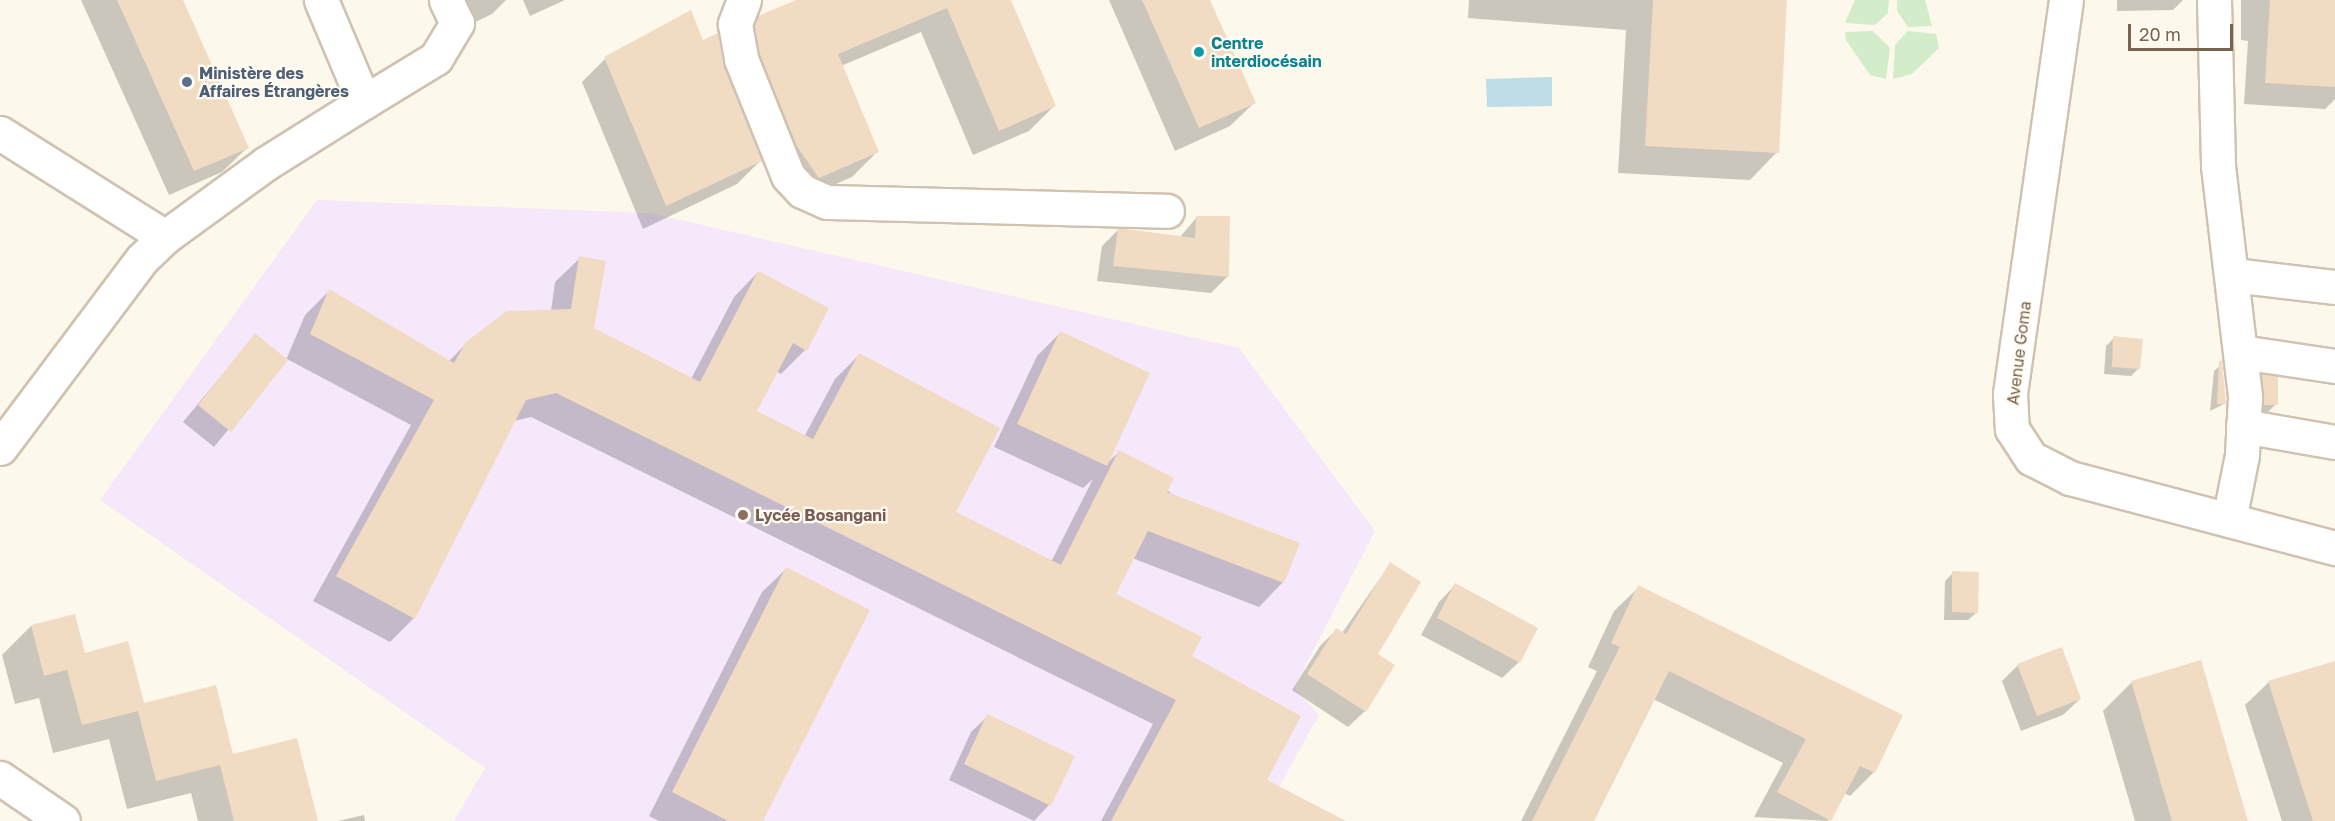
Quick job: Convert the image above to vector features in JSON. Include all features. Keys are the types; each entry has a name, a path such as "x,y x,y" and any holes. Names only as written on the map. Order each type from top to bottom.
{"street":[{"path":"321,0 364,102"},
{"path":"0,448 142,259 165,237 265,164 436,58 457,23 446,0"},
{"path":"744,0 735,24 741,59 788,176 802,191 826,202 1167,211"},
{"name":"Avenue Goma","path":"2066,0 2010,393 2012,429 2031,458 2070,478 2335,548"},
{"path":"2214,0 2218,166 2241,352 2243,426 2229,520"},
{"path":"0,133 165,237"},
{"path":"2233,274 2335,287"},
{"path":"2241,352 2335,366"},
{"path":"2243,426 2335,442"},
{"path":"0,778 63,821"}],"shaded area":[{"name":"Lycée Bosangani","path":"317,200 650,213 1239,348 1375,531 1294,688 1319,715 1260,821 454,821 485,768 100,500"}],"green space":[{"path":"1855,0 1889,0 1888,13 1875,25 1845,23"},
{"path":"1897,0 1925,0 1932,26 1908,27 1897,11"},
{"path":"1873,31 1890,48 1886,79 1870,75 1846,40 1845,32"},
{"path":"1908,31 1936,34 1939,48 1912,74 1893,79 1895,45"}],"water":[{"path":"1552,77 1552,106 1487,107 1486,79"}],"building":[{"name":"Ministère des Affaires Étrangères","path":"117,0 183,0 249,148 194,171"},
{"path":"796,0 1011,0 1056,106 999,131 947,8 838,54 879,152 819,178 796,145 759,54 754,26 758,16"},
{"name":"Centre interdiocésain","path":"1142,0 1210,0 1256,103 1199,128"},
{"path":"1653,0 1787,0 1779,153 1645,146"},
{"path":"2270,0 2335,0 2335,87 2265,83"},
{"path":"691,10 703,40 718,33 724,66 762,161 666,206 604,57"},
{"path":"1196,216 1230,216 1229,277 1113,266 1118,228 1195,238"},
{"path":"579,256 606,261 594,328 700,382 758,271 829,308 807,351 793,343 757,411 813,439 859,353 1000,428 956,512 1061,565 1119,450 1174,478 1167,492 1300,543 1284,583 1148,531 1116,594 1202,637 1192,656 1301,716 1267,780 1346,821 1111,821 1176,700 556,393 526,400 415,619 336,576 434,400 310,334 329,289 454,363 466,342 507,311 571,309"},
{"path":"1060,331 1150,373 1107,466 1017,424"},
{"path":"255,333 288,360 231,432 198,405"},
{"path":"2113,336 2143,339 2140,369 2112,367"},
{"path":"2219,361 2222,361 2226,404 2217,404"},
{"path":"2261,374 2278,376 2278,405 2263,405"},
{"path":"1390,562 1421,582 1378,654 1395,665 1366,712 1307,674 1336,628 1346,634"},
{"path":"786,567 870,610 763,821 728,821 672,792"},
{"path":"1952,571 1979,572 1978,613 1952,612"},
{"path":"1455,583 1538,628 1520,663 1437,618"},
{"path":"1638,585 1903,715 1875,773 1860,766 1831,821 1777,792 1806,739 1669,671 1594,821 1532,821 1620,647 1611,643"},
{"path":"75,614 85,653 128,641 144,703 216,685 233,754 297,738 318,821 234,821 220,765 156,781 138,711 82,725 67,670 44,676 31,625"},
{"path":"2062,647 2081,699 2037,716 2017,664"},
{"path":"2201,660 2248,821 2172,821 2131,681"},
{"path":"2335,661 2335,821 2313,821 2268,681"},
{"path":"987,714 1075,756 1051,806 964,764"}],"place":[{"name":"Centre interdiocésain","path":"1199,52"},
{"name":"Ministère des Affaires Étrangères","path":"187,82"},
{"name":"Lycée Bosangani","path":"743,515"}]}
